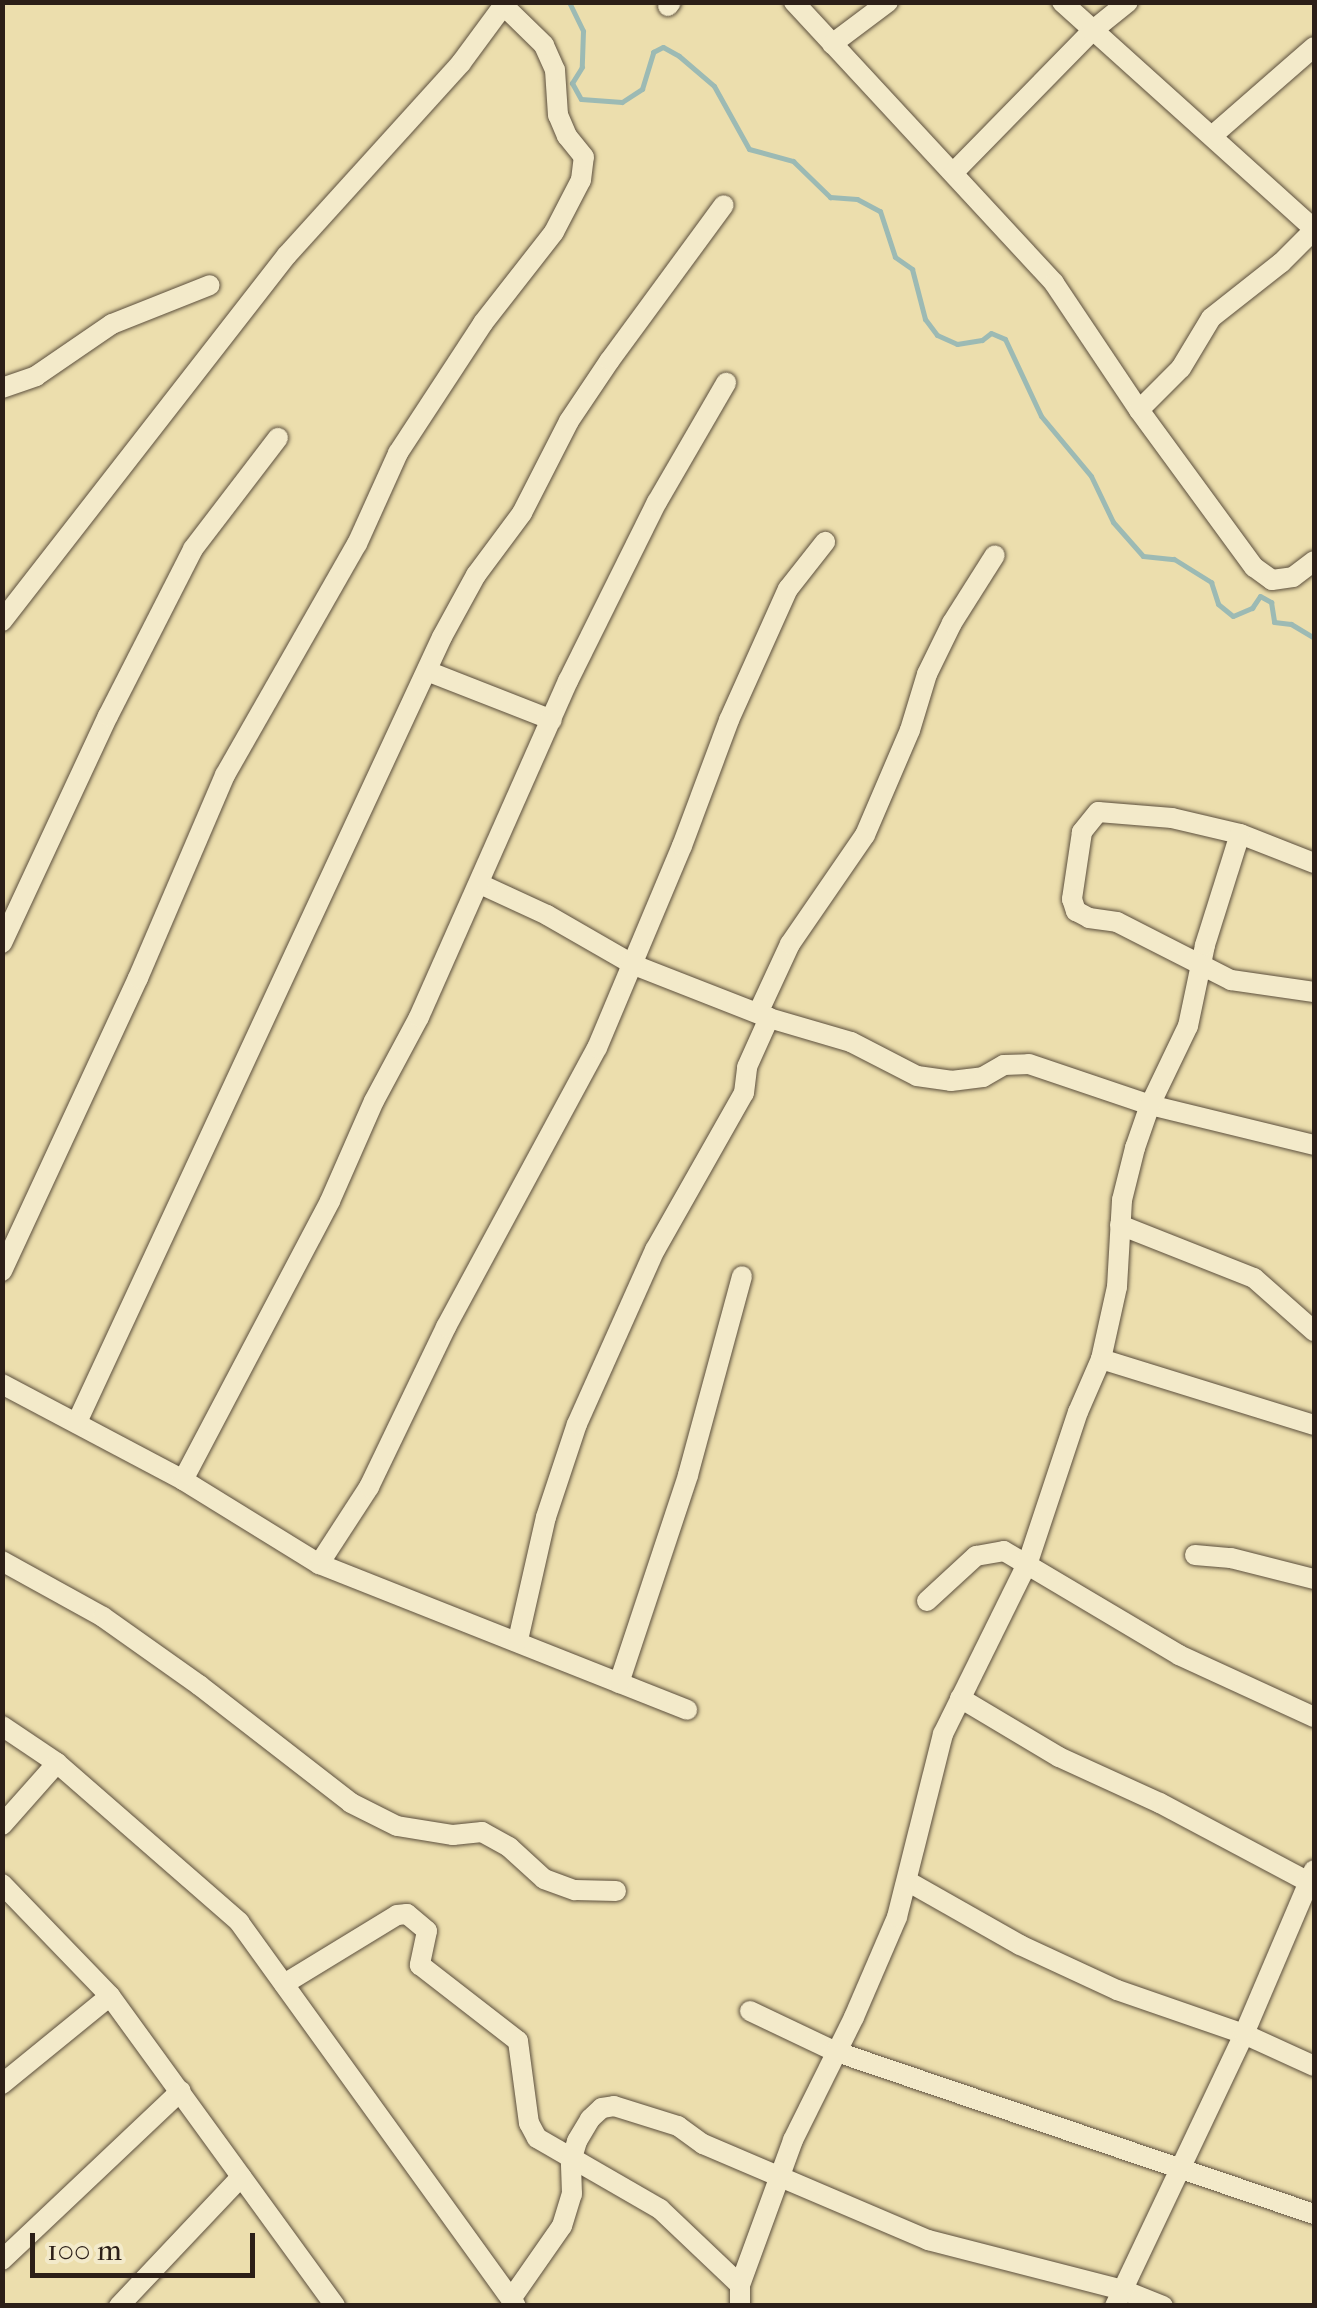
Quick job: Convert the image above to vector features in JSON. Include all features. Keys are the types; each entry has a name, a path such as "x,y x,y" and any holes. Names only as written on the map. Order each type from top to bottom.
{"street":[{"path":"794,2 1054,283 1139,410 1254,567 1272,580 1293,577 1314,561"},
{"path":"832,44 888,2"},
{"path":"1062,2 1314,230 1281,263 1211,318 1180,368 1139,410"},
{"path":"953,173 1092,31 1128,2"},
{"path":"2,621 287,256 461,63 505,4 544,45 550,58 555,70 558,114 566,136 584,157 581,180 554,232 483,323 398,453 357,544 225,775 138,978 2,1270"},
{"path":"1212,136 1314,47"},
{"path":"78,1420 427,671 476,575 522,513 570,422 675,268 724,205"},
{"path":"2,388 36,376 112,324 210,285"},
{"path":"183,1480 330,1201 657,502 726,382"},
{"path":"2,943 108,716 194,550 278,438"},
{"path":"319,1564 369,1487 406,1418 446,1326 559,1124 634,965 729,720 788,589 825,542"},
{"path":"518,1640 546,1517 578,1424 655,1250 744,1094 747,1068 790,944 865,834 910,730 927,674 952,623 995,555"},
{"path":"427,671 552,720"},
{"path":"1314,863 1240,834 1172,818 1098,812 1082,832 1073,884 1076,911 1089,918 1117,922 1203,969 1262,987 1314,992"},
{"path":"284,1984 397,1915 407,1914 427,1931 420,1965 518,2041 528,2122 537,2138 660,2209 741,2300 799,2126 885,1948 907,1882 932,1768 960,1698 1028,1562 1078,1412 1102,1359 1117,1287 1122,1200 1150,1105 1188,1026 1205,946 1240,834"},
{"path":"480,884 634,965 764,1016 851,1042 917,1076 952,1081 983,1077 1004,1064 1029,1064 1150,1105 1314,1145"},
{"path":"1120,1225 1254,1278 1314,1330"},
{"path":"619,1684 688,1475 742,1276"},
{"path":"1102,1359 1314,1426"},
{"path":"2,1384 78,1420 319,1564 687,1710"},
{"path":"927,1600 976,1556 1004,1551 1179,1655 1314,1717"},
{"path":"1196,1555 1232,1558 1314,1579"},
{"path":"2,1561 103,1618 183,1673 350,1803 398,1826 454,1835 482,1832 509,1846 544,1879 575,1890 616,1891"},
{"path":"960,1698 1059,1757 1313,1879 1119,2298"},
{"path":"2,1726 57,1764 238,1922 513,2302 562,2226 572,2194 571,2161 590,2119 602,2108 614,2106 678,2126 703,2144 928,2240 1119,2298 1163,2306"},
{"path":"2,1825 57,1764"},
{"path":"907,1882 1020,1945 1117,1990 1244,2034 1314,2066"},
{"path":"2,1884 110,1996 335,2306"},
{"path":"2,2084 110,1996"},
{"path":"750,2011 834,2052 1314,2214"},
{"path":"2,2260 181,2091"},
{"path":"119,2306 241,2177"}],"waterway":[{"path":"569,2 583,31 582,67 572,83 581,99 622,102 642,89 653,52 663,47 679,56 714,86 749,149 793,161 830,197 857,199 880,211 895,257 912,269 925,319 937,335 957,344 982,340 991,333 1005,339 1041,416 1091,476 1113,522 1143,556 1174,559 1211,582 1218,604 1233,616 1252,608 1260,596 1271,602 1274,622 1291,624 1314,638"}]}
